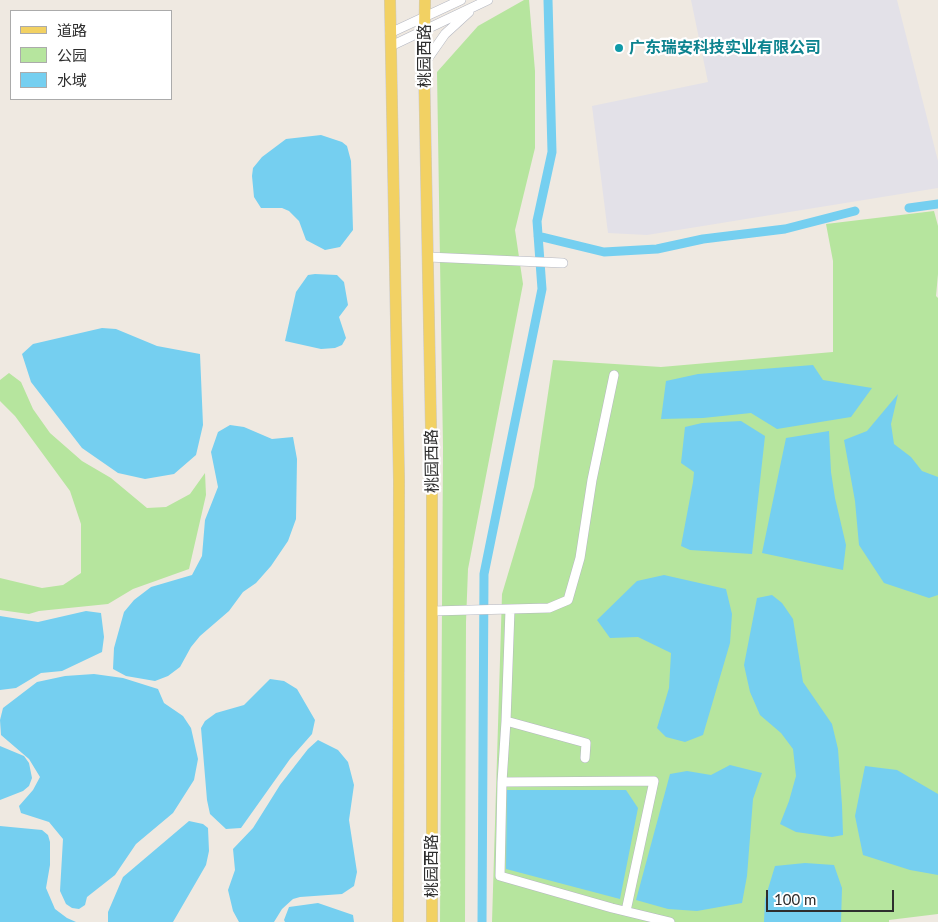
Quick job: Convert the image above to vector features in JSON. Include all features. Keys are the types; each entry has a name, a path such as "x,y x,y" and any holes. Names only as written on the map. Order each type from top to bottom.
{"main road":[{"name":"桃园西路","path":"390,0 399,480 398,922"},
{"name":"桃园西路","path":"424,0 432,480 432,922"}],"street":[{"path":"390,32 461,0"},
{"path":"391,46 488,0"},
{"path":"424,64 445,34 476,6"},
{"path":"428,257 563,263"},
{"path":"432,611 549,608 568,600 580,558 592,480 614,375"},
{"path":"510,610 502,782 500,876 670,922"},
{"path":"506,721 586,743 586,758"},
{"path":"502,782 654,782 626,911"}],"shaded area":[{"path":"691,0 897,0 938,161 938,188 647,235 608,233 592,106 708,82"}],"green space":[{"path":"524,0 529,0 535,71 535,148 515,230 523,284 468,569 466,622 465,922 440,922 443,448 437,72 478,26"},
{"path":"934,211 938,226 936,296 938,298 938,914 889,920 889,922 492,922 502,594 534,487 553,360 661,367 833,352 833,261 826,224"},
{"path":"9,373 21,382 33,409 50,433 82,461 111,478 147,508 166,507 190,494 205,473 206,495 189,569 133,589 108,604 39,611 29,614 0,610 0,578 42,588 63,585 81,573 81,524 70,491 15,416 0,401 0,380"}],"water":[{"path":"321,135 342,142 347,146 351,161 353,230 340,247 325,250 306,240 299,221 289,211 282,208 261,208 254,197 252,176 253,168 262,157 286,139"},
{"path":"308,275 337,275 344,282 348,305 339,317 346,338 342,345 335,348 321,349 285,341 296,292"},
{"path":"102,328 116,329 157,346 200,354 203,425 196,455 174,474 145,479 118,473 82,448 31,382 22,354 33,344"},
{"path":"813,365 823,380 872,388 851,417 777,429 751,413 703,418 661,419 666,381 698,374"},
{"path":"898,394 891,424 894,444 911,457 922,471 938,477 938,595 929,598 884,583 859,545 855,501 844,440 867,431"},
{"path":"741,421 765,436 752,554 690,550 681,546 694,472 681,463 685,427 702,423"},
{"path":"230,425 244,427 272,439 293,437 297,459 296,519 288,541 271,566 256,583 243,592 229,611 200,636 191,647 180,667 168,676 155,681 126,676 113,669 114,648 124,612 134,600 151,587 192,575 202,556 205,520 218,487 211,452 218,432"},
{"path":"829,431 831,472 846,545 843,570 762,553 786,438"},
{"path":"664,575 726,589 732,614 730,643 703,735 685,742 666,737 657,728 669,688 671,653 638,637 610,638 597,620 637,581"},
{"path":"772,595 782,603 793,619 803,682 832,724 838,749 843,835 832,837 796,832 780,824 796,776 793,749 781,733 760,715 750,692 744,665 757,598"},
{"path":"86,611 101,613 104,637 102,652 62,671 41,673 16,688 0,690 0,616 38,622"},
{"path":"94,674 123,678 158,689 164,703 183,716 191,728 198,759 194,780 173,813 136,844 115,875 87,897 85,905 79,909 72,908 66,904 60,891 63,839 49,822 21,813 19,806 33,790 40,777 29,759 1,735 0,720 3,708 37,682 65,676"},
{"path":"270,679 284,681 297,689 315,720 312,734 290,759 241,828 226,829 210,814 207,800 201,728 205,721 216,713 244,705"},
{"path":"318,740 338,750 348,762 354,785 349,820 357,872 354,886 342,894 293,899 282,909 274,922 239,922 233,911 228,890 235,870 233,849 253,828 280,785 308,749"},
{"path":"0,746 24,756 29,763 32,778 29,786 23,791 0,800"},
{"path":"730,765 762,773 753,799 747,876 742,903 697,911 668,909 636,900 670,774 687,771 711,775"},
{"path":"865,766 897,770 938,794 938,875 910,870 863,855 855,816"},
{"path":"507,790 626,790 638,808 620,899 506,869"},
{"path":"189,821 203,824 208,828 209,851 206,865 173,922 108,922 108,912 123,877"},
{"path":"0,826 42,830 48,835 50,842 50,865 46,888 55,909 76,922 0,922"},
{"path":"805,863 834,865 842,888 841,922 764,922 765,899 775,866"},
{"path":"318,903 353,915 354,922 285,922 289,907"}],"waterway":[{"path":"482,922 484,574 542,289 537,221 552,152 548,0"},
{"path":"909,208 938,204"},
{"path":"538,236 604,252 657,249 703,239 785,229 855,211"}],"place":[{"name":"广东瑞安科技实业有限公司","path":"619,48"}]}
